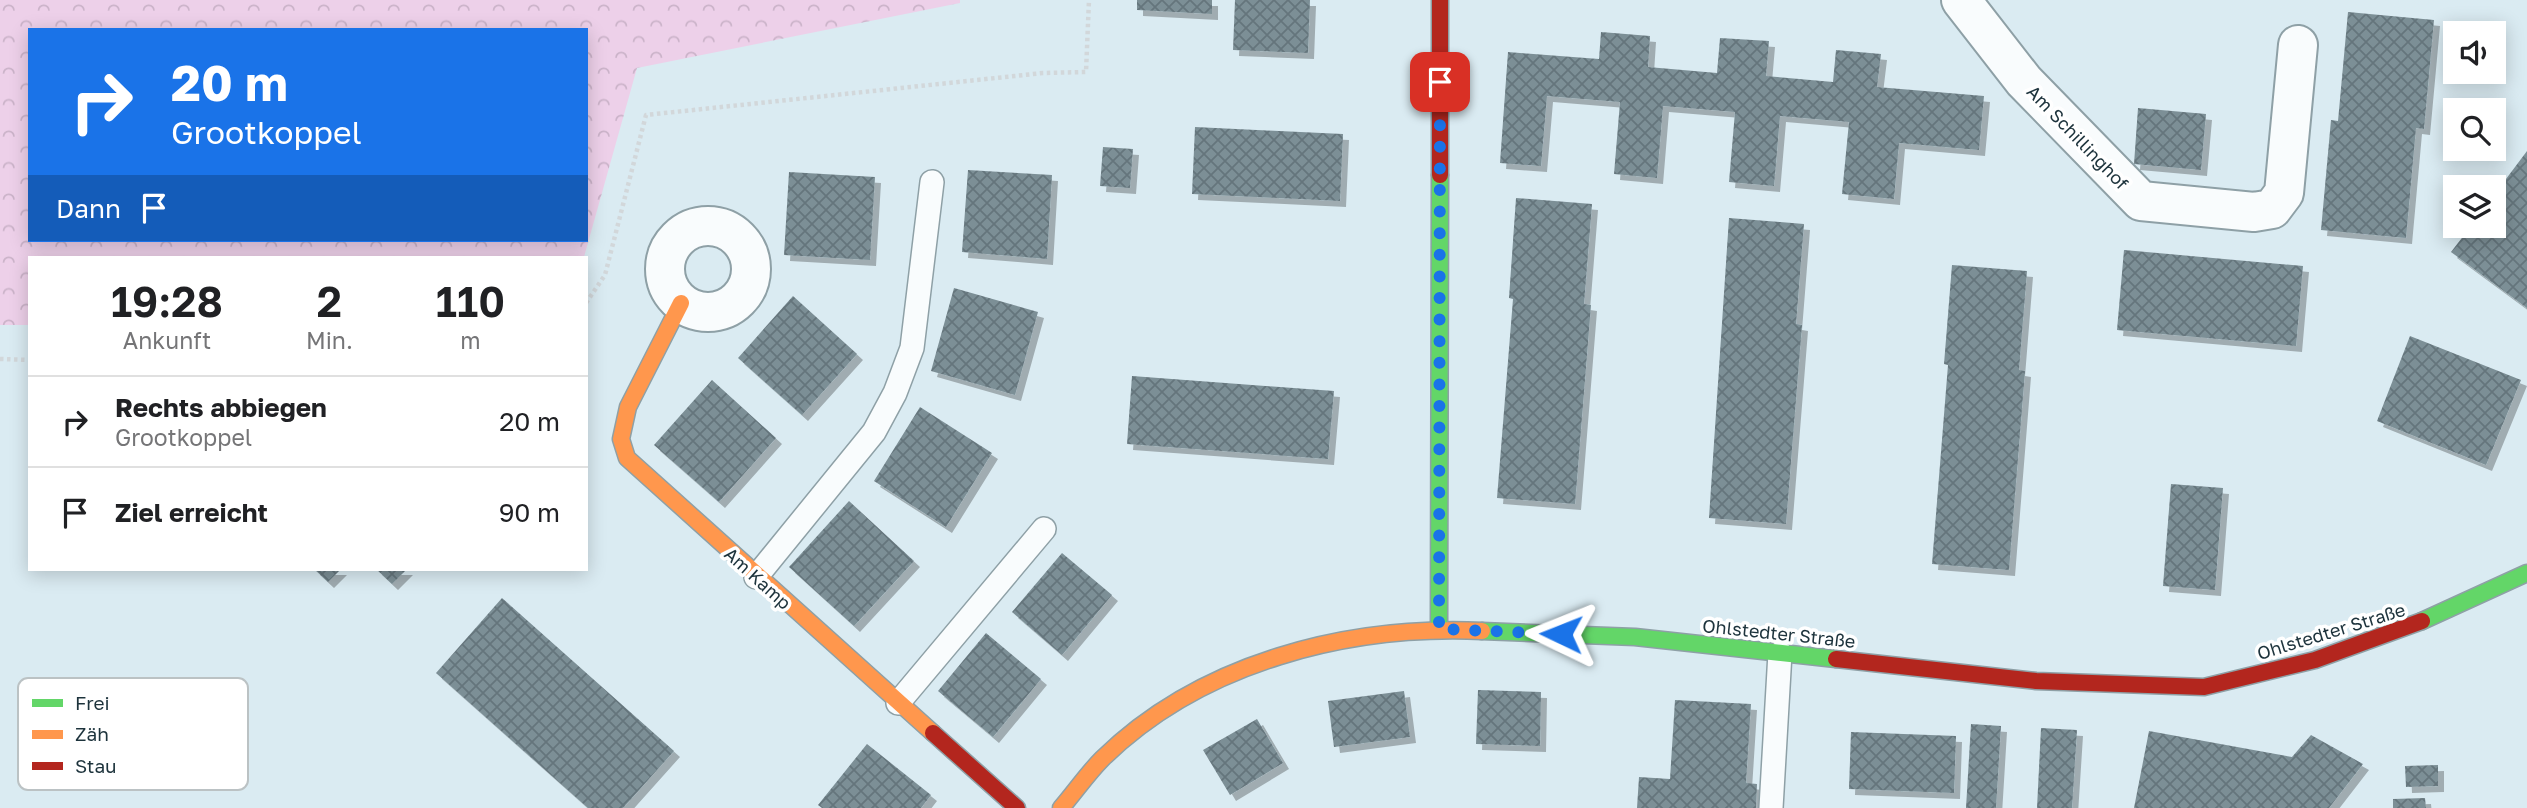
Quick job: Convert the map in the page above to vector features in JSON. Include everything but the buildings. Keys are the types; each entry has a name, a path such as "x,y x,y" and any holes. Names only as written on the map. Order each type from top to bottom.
{"street":[{"path":"1439,629 1440,0"},
{"name":"Am Schillinghof","path":"1961,0 2024,81 2141,201 2254,212 2272,209 2284,193 2298,46"},
{"name":"Am Kamp","path":"681,303 628,407 621,439 627,458 756,577 1017,808"},
{"name":"Ohlstedter Straße","path":"1061,808 1102,759 1149,720 1198,688 1273,658 1341,639 1439,629 1635,637 2036,681 2204,687 2315,660 2410,627 2527,573"}],"lane":[{"path":"756,577 874,432 895,393 912,348 932,182"},
{"path":"898,703 1044,529"},
{"path":"1770,808 1780,653"}],"path":[{"path":"588,300 605,275 646,115 1043,73 1086,72 1089,0"},
{"path":"0,359 28,360"}],"green space":[{"path":"0,0 960,0 960,3 637,68 584,256 28,256 28,325 0,325"}],"traffic: fast":[{"path":"1439,629 1440,175"},
{"path":"2422,621 2527,573"},
{"path":"1482,631 1635,637 1836,659"}],"traffic: slow":[{"path":"681,303 628,407 621,439 627,458 933,733"},
{"path":"1061,808 1102,759 1141,725 1184,697 1230,674 1279,656 1329,643 1380,635 1482,631"}],"traffic: jam":[{"path":"1440,0 1440,175"},
{"path":"1836,659 2036,681 2204,687 2315,660 2422,621"},
{"path":"933,733 1017,808"}],"route":[{"path":"1440,82 1439,629 1561,634"}]}
